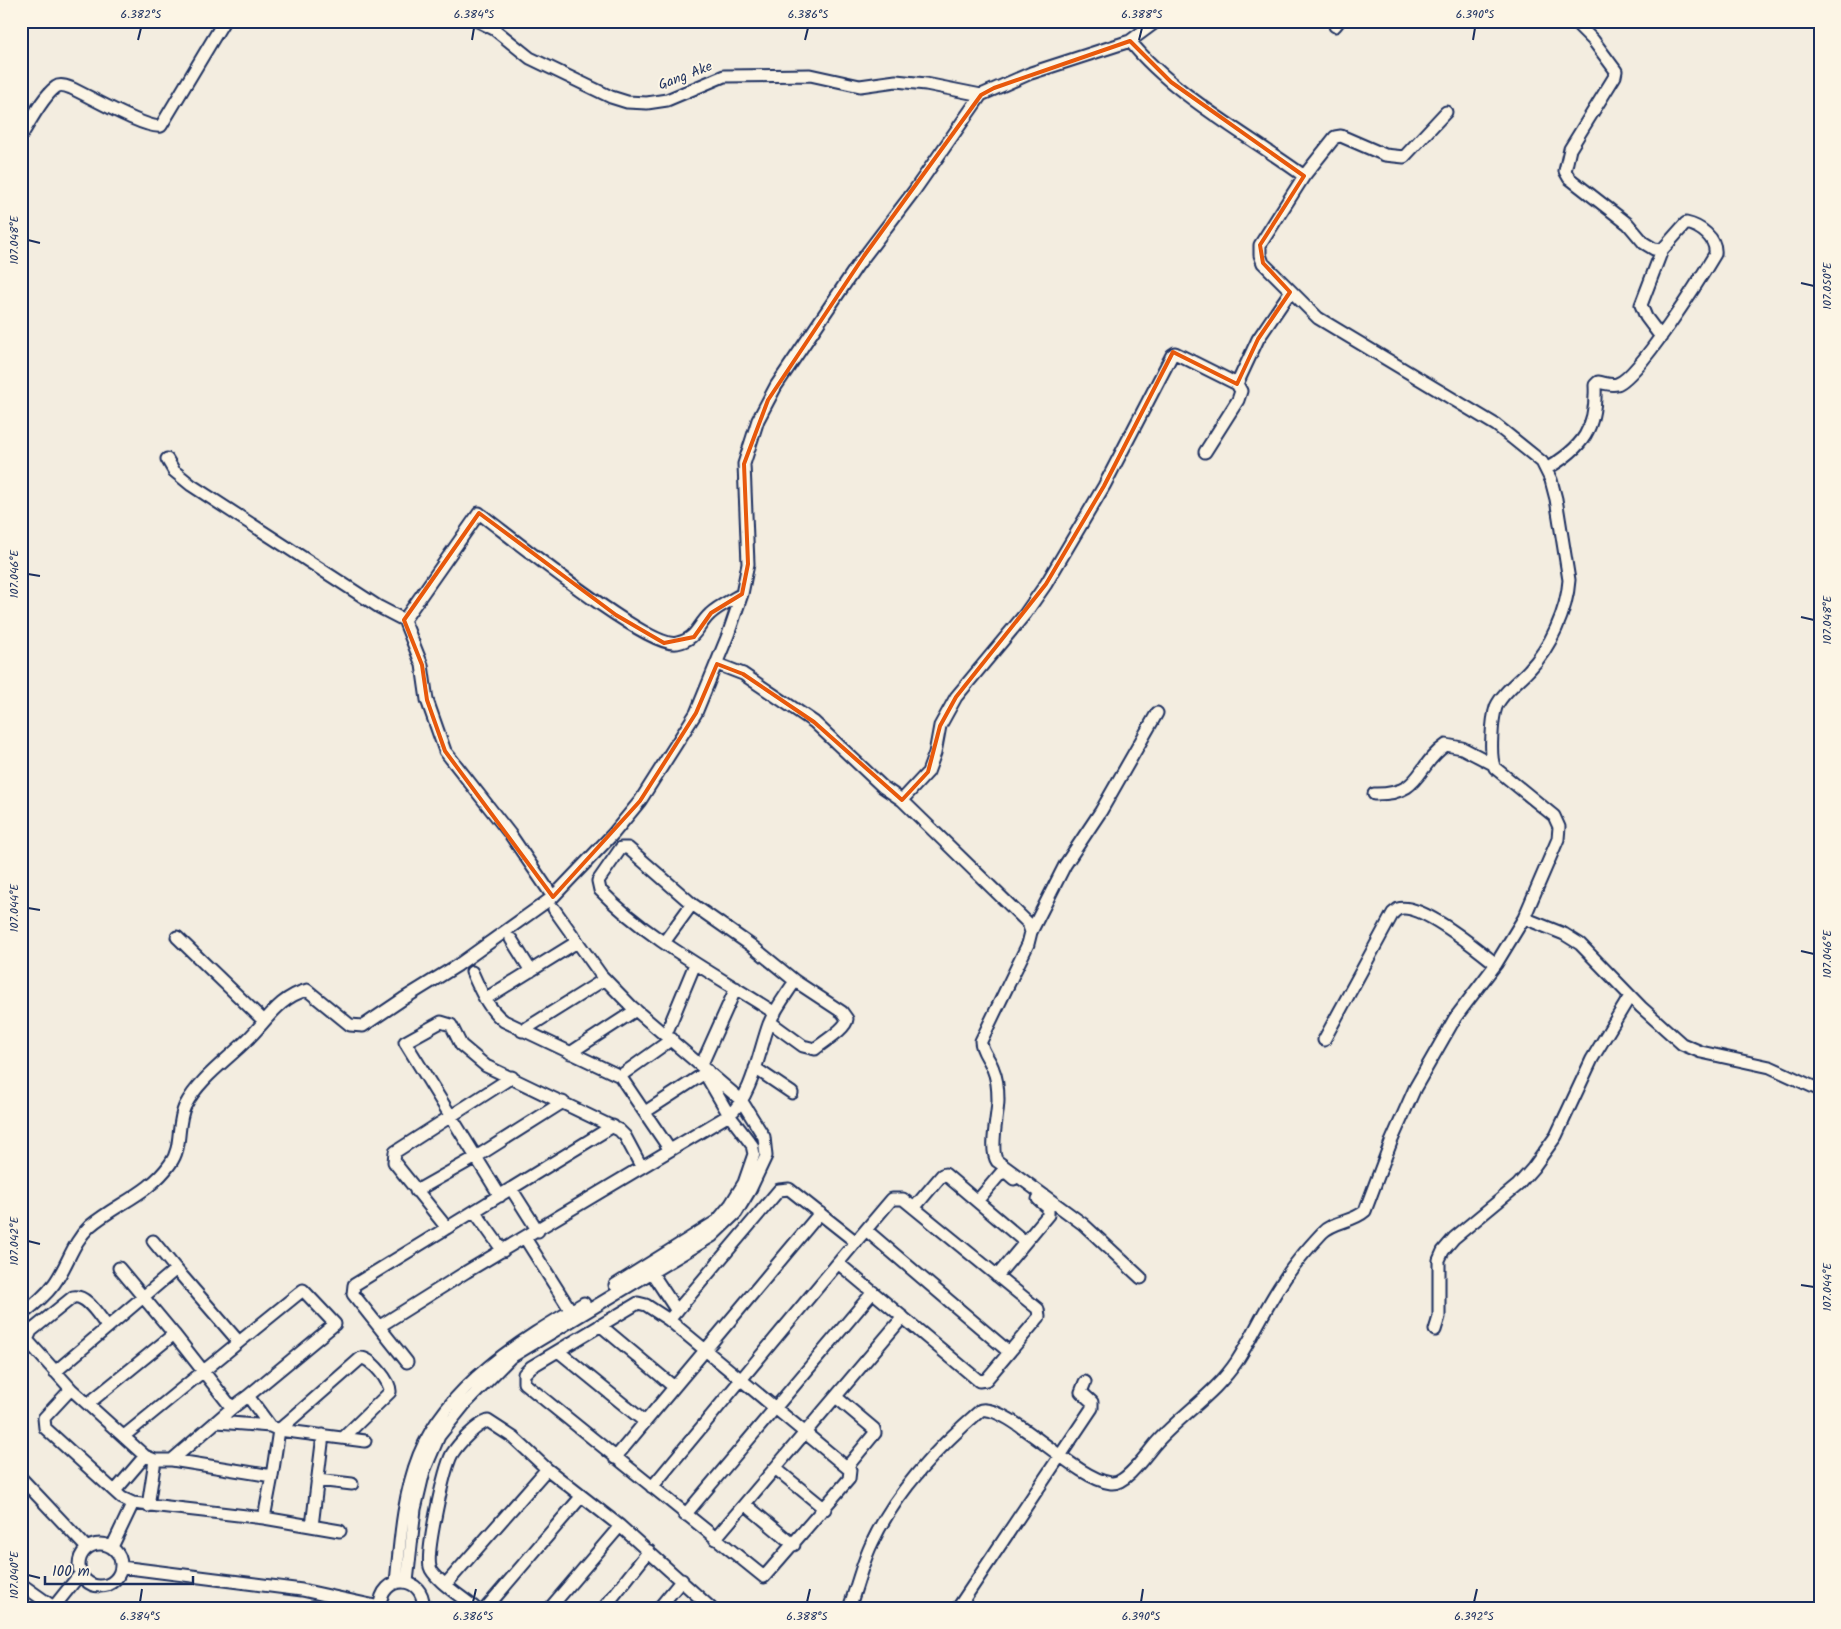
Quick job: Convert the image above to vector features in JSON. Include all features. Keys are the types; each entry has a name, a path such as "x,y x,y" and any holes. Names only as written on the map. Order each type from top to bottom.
{"street":[{"path":"21,136 56,86 62,85 126,116 154,127 161,126 224,21"},
{"name":"Gang Ake","path":"478,21 494,29 530,58 611,97 627,102 647,103 667,100 712,80 733,76 810,75 860,86 896,81 926,84 981,95"},
{"path":"21,1315 55,1283 74,1243 91,1225 156,1181 171,1164 177,1150 185,1107 191,1096 219,1064 250,1038 279,1005 298,992 306,990 350,1025 363,1026 403,998 458,965 553,897 614,834 640,801 696,713 717,664 742,594 748,564 744,464 758,420 776,386 860,261 914,191 981,95 1031,73 1130,41 1157,21"},
{"path":"1574,21 1593,40 1616,70 1615,76 1570,149 1564,171 1569,178 1628,224 1644,242 1654,249 1662,250"},
{"path":"1130,41 1171,82 1304,176"},
{"path":"1446,112 1404,157 1385,155 1341,136 1335,137 1304,176 1260,245 1260,255 1263,262 1290,292 1318,318 1496,425 1542,462 1546,469 1560,517 1569,580 1568,596 1546,646 1531,668 1497,707 1492,745 1493,764"},
{"path":"1546,469 1559,462 1583,441 1591,428 1594,385 1598,382 1610,385 1623,381 1661,336 1697,284 1716,249 1715,242 1709,236 1686,223 1662,250 1641,305 1646,317 1661,336"},
{"path":"1237,384 1258,339 1290,292"},
{"path":"902,800 928,772 935,753 940,726 956,697 1046,584 1104,486 1172,355 1175,353 1237,384 1240,391 1238,400 1205,452"},
{"path":"167,459 174,471 191,485 379,608 404,620 422,665 427,700 445,751 515,842 553,897"},
{"path":"404,620 479,513 609,610 664,643 676,644 694,637 711,613 742,594"},
{"path":"717,664 743,674 814,722 883,787 902,800 1028,923 1031,932"},
{"path":"1141,1278 1083,1224 997,1161 994,1149 997,1090 994,1069 980,1041 1028,944 1031,932 1064,865 1101,811 1157,714"},
{"path":"849,1608 871,1545 902,1493 935,1453 981,1410 987,1410 1006,1418 1059,1455 1101,1481 1120,1482 1167,1431 1237,1361 1282,1282 1324,1230 1358,1217 1365,1211 1391,1142 1415,1088 1454,1018 1497,961 1524,918 1554,850 1559,827 1546,808 1500,773 1493,764 1462,748 1446,745 1411,785 1394,794 1374,794"},
{"path":"623,846 628,848 692,904 752,946 795,981 842,1012 847,1019 846,1024 815,1049 809,1049 736,988 695,964 665,942 600,890 598,881 616,853 623,846"},
{"path":"665,942 692,904"},
{"path":"1324,1040 1393,913 1398,909 1407,908 1441,924 1497,961"},
{"path":"402,1582 404,1518 419,1456 431,1433 461,1395 491,1363 526,1338 571,1311 712,1236 724,1226 750,1190 764,1163 767,1150 764,1137 740,1100 636,1010 605,979 554,909"},
{"path":"1524,918 1564,934 1580,944 1671,1035 1690,1048 1770,1067 1817,1089"},
{"path":"177,937 264,1021"},
{"path":"512,939 531,970"},
{"path":"485,1000 577,942"},
{"path":"620,1076 669,1037 695,964"},
{"path":"472,972 485,1000 497,1016 522,1031 620,1076 670,1150"},
{"path":"522,1031 605,979"},
{"path":"380,1326 538,1231 641,1166 730,1115 756,1068 772,1018 795,981"},
{"path":"645,1112 704,1069 736,988"},
{"path":"1435,1330 1439,1317 1439,1260 1443,1250 1454,1238 1518,1186 1533,1168 1556,1136 1592,1059 1630,996"},
{"path":"570,1053 636,1010"},
{"path":"500,1196 452,1115 405,1042 419,1032 442,1022 446,1022 451,1026 461,1045 470,1055 486,1066 613,1126 625,1136 641,1166"},
{"path":"756,1068 792,1093"},
{"path":"402,1582 415,1508 424,1471 439,1436 458,1413 511,1357 650,1269 717,1221 731,1204 744,1183 754,1154 752,1145 730,1115 704,1069"},
{"path":"447,1228 394,1162 395,1152 512,1077"},
{"path":"416,1191 476,1157 564,1102"},
{"path":"407,1362 380,1326 352,1294 354,1285 512,1190 613,1126"},
{"path":"978,1200 1004,1172 1048,1208 1048,1215 997,1276"},
{"path":"914,1208 942,1174 945,1174 978,1200 1025,1242"},
{"path":"669,1320 780,1190 789,1189 856,1242"},
{"path":"512,1190 538,1231"},
{"path":"652,1487 838,1263 892,1200 903,1198 1038,1309 1039,1316 986,1380 979,1381 838,1263"},
{"path":"475,1212 503,1251"},
{"path":"615,1458 820,1213"},
{"path":"866,1230 1009,1352"},
{"path":"525,1238 571,1311"},
{"path":"153,1241 239,1342"},
{"path":"119,1268 232,1408"},
{"path":"55,1372 176,1269"},
{"path":"650,1269 677,1311"},
{"path":"124,1436 303,1290 335,1324 172,1460"},
{"path":"685,1515 873,1292"},
{"path":"108,1326 84,1299 78,1296 72,1297 31,1331 27,1340 71,1389 150,1458 272,1476"},
{"path":"638,1303 646,1304 669,1320 705,1350 846,1467 851,1475 849,1480 764,1578 524,1384 524,1374 531,1368 638,1303"},
{"path":"715,1539 903,1317"},
{"path":"600,1325 674,1387"},
{"path":"89,1403 174,1334"},
{"path":"558,1351 645,1422"},
{"path":"275,1428 361,1358 365,1358 371,1362 389,1386 390,1392 344,1437"},
{"path":"958,1608 1092,1408 1092,1402 1081,1392 1085,1382"},
{"path":"71,1389 44,1418 45,1428 122,1498 133,1503 148,1506 264,1518 340,1531"},
{"path":"248,1396 275,1428 272,1476 264,1518"},
{"path":"836,1397 874,1429 875,1433 846,1467"},
{"path":"217,1422 364,1441"},
{"path":"475,1608 433,1574 430,1559 441,1493 453,1454 481,1423 492,1422 581,1497 620,1526 711,1608"},
{"path":"312,1526 323,1435"},
{"path":"115,1491 150,1458"},
{"path":"148,1506 150,1458"},
{"path":"776,1468 824,1509"},
{"path":"446,1584 547,1469"},
{"path":"21,1478 87,1548"},
{"path":"317,1480 352,1484"},
{"path":"486,1608 581,1497"},
{"path":"112,1548 133,1503"},
{"path":"745,1504 794,1545"},
{"path":"550,1608 620,1526"},
{"path":"101,1544 112,1548 119,1556 120,1567 112,1581 101,1585 89,1582 81,1573 80,1559 87,1548 101,1544"},
{"path":"604,1608 649,1551"},
{"path":"120,1567 302,1590 380,1607 384,1592 402,1582"},
{"path":"21,1585 52,1607 66,1593 81,1573"},
{"path":"660,1608 682,1580"},
{"path":"402,1582 418,1590 422,1596 423,1608"}],"highlighted area":[{"path":"1130,41 1171,82 1304,176 1260,245 1263,263 1290,292 1258,339 1237,384 1173,352 1104,486 1046,584 956,697 940,726 928,772 902,800 814,722 743,674 717,664 696,713 640,801 553,897 445,751 427,700 422,665 404,620 479,513 616,615 664,643 694,637 711,613 742,594 748,564 744,464 768,400 864,256 981,95 994,88"}]}
